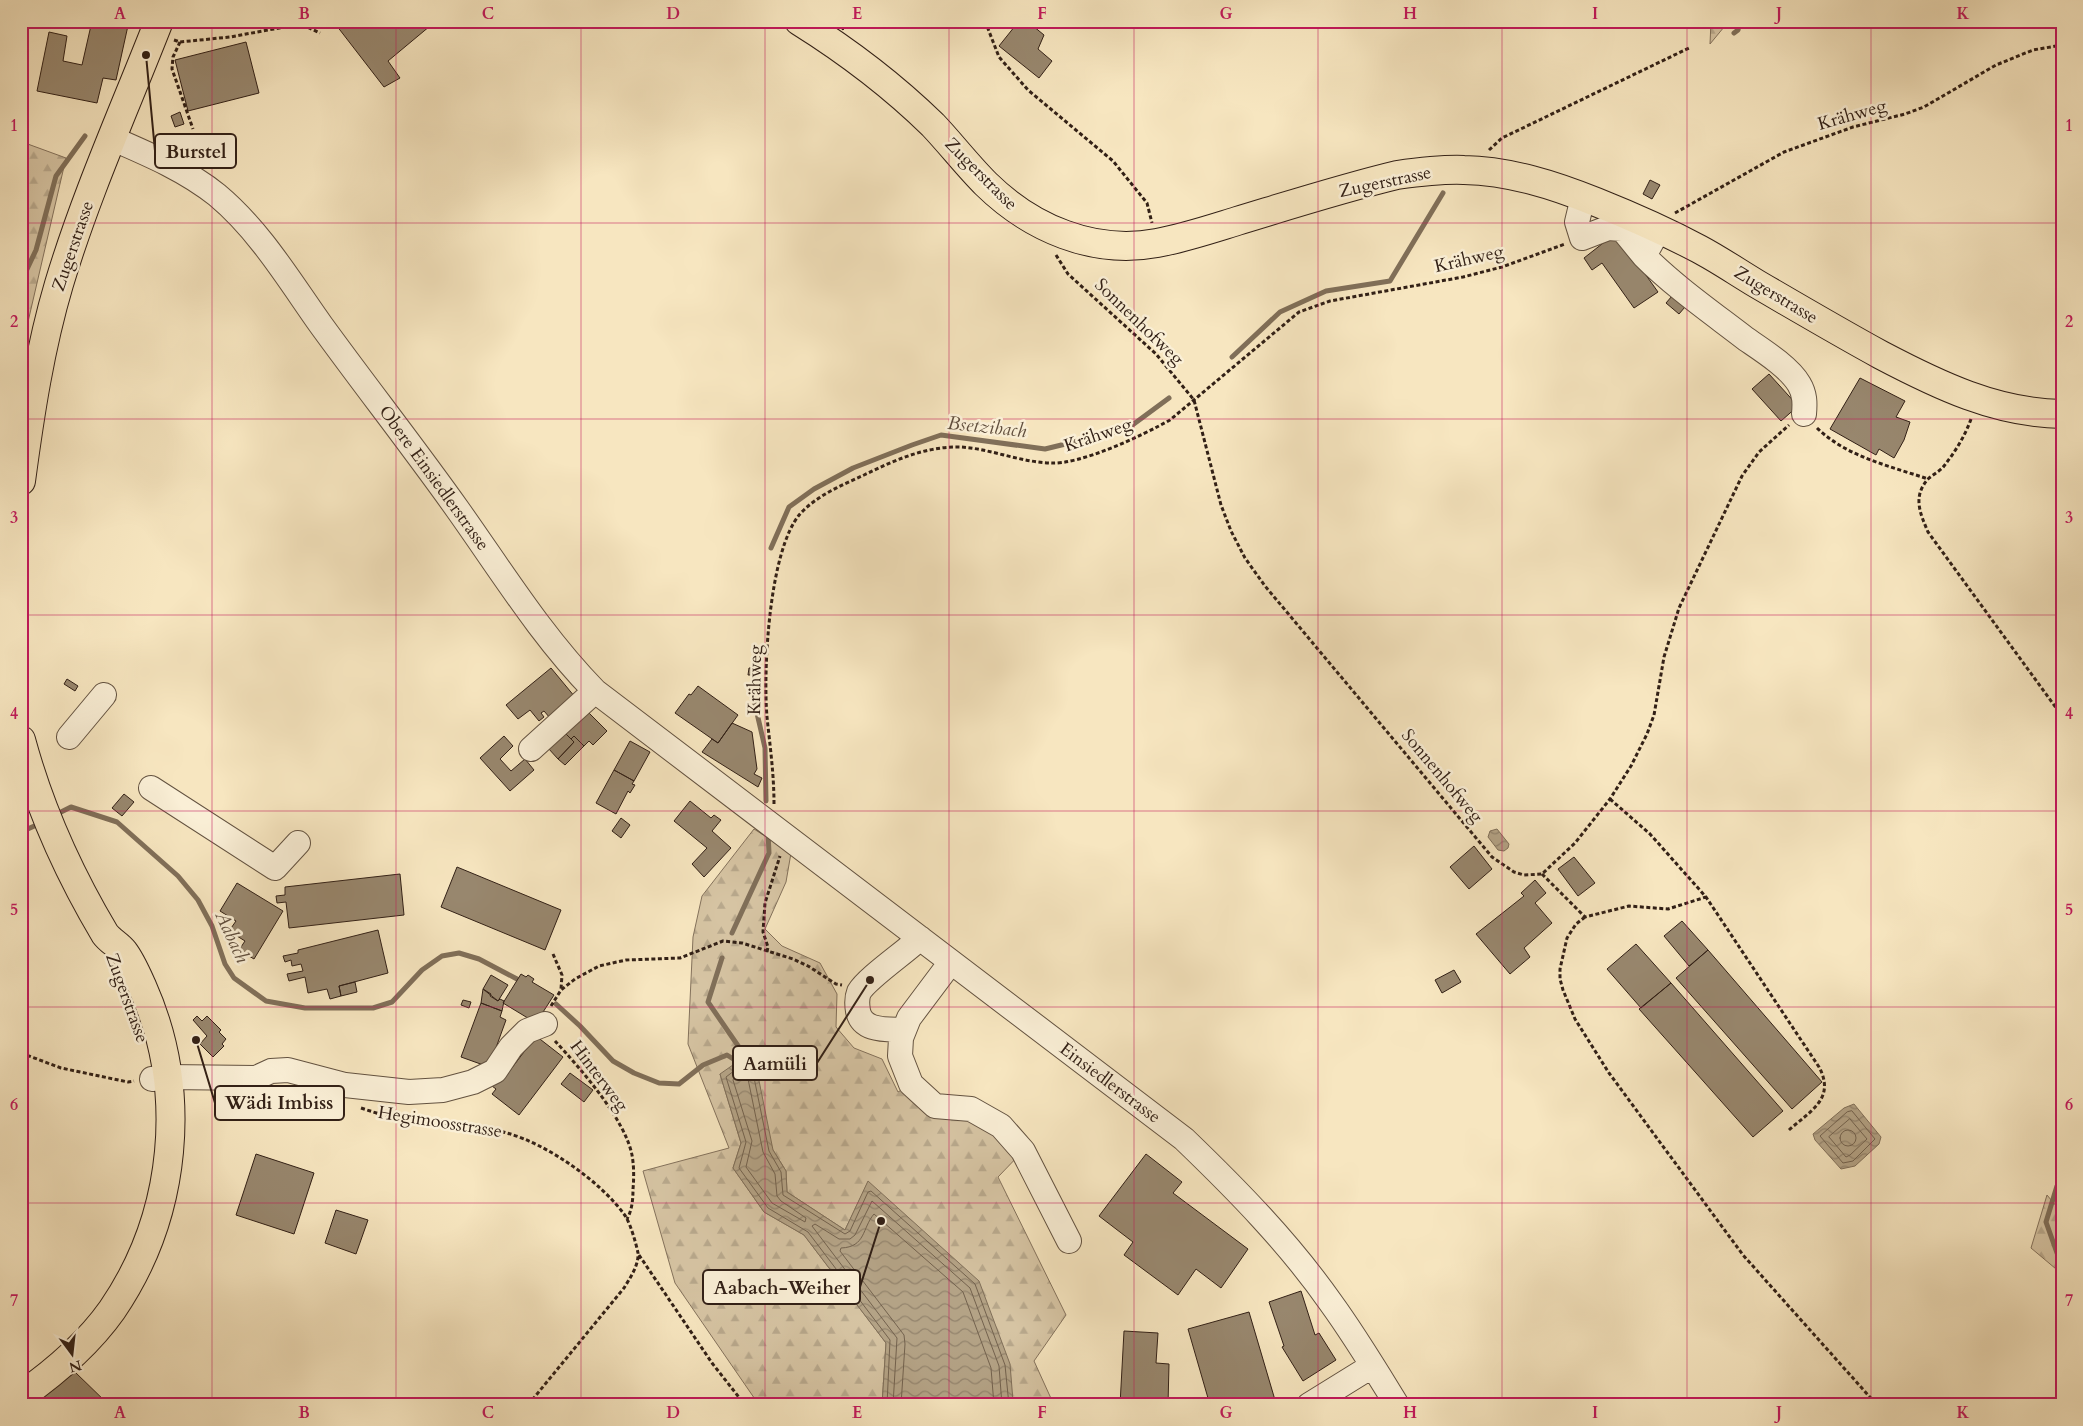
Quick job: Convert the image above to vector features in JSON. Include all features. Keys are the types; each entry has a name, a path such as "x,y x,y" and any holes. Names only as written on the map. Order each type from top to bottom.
{"main road":[{"name":"Zugerstrasse","path":"799,21 864,65 897,92 933,126 985,183 1008,204 1028,218 1052,230 1077,239 1104,244 1133,245 1157,243 1397,175 1427,170 1476,171 1528,179 1582,196 1659,229 1699,249 1841,334 1896,363 1978,399 2021,410 2062,414"},
{"name":"Zugerstrasse","path":"21,481 33,393 62,273 111,138 156,28"},
{"name":"Zugerstrasse","path":"21,740 45,817 76,880 107,936 124,952 141,985 164,1048 154,1106 154,1143 147,1192 133,1236 114,1273 93,1307 64,1341 21,1375"},
{"name":"Zugerstrasse","path":"21,1396 55,1370 84,1344 111,1312 131,1279 149,1240 163,1196 171,1136 160,1078"}],"street":[{"name":"Obere Einsiedlerstrasse","path":"111,138 192,177 218,196 257,235 443,489 547,636 571,666 595,691 769,822"},
{"path":"1582,196 1577,222 1582,238 1608,228 1622,229 1668,281 1795,378 1803,392 1805,400 1804,414"},
{"path":"1644,256 1659,229"},
{"path":"531,749 595,691"},
{"path":"69,737 104,695"},
{"path":"151,788 275,868 298,843"},
{"name":"Einsiedlerstrasse","path":"769,822 1184,1139 1230,1183 1287,1246 1331,1302 1397,1405"},
{"path":"904,1030 879,1029 866,1025 859,1016 857,1006 861,990 867,983 920,938"},
{"path":"951,962 909,1018 901,1038 900,1056 911,1084 935,1106 971,1109 1001,1126 1023,1150 1069,1241"},
{"path":"160,1078 256,1078 271,1071 288,1070 345,1085 409,1092 443,1090 473,1082 494,1071 511,1047 527,1031 548,1031"},
{"path":"1309,1405 1372,1366"}],"path":[{"path":"985,21 998,57 1028,90 1113,161 1147,203 1157,243"},
{"path":"156,28 180,42 230,37 301,24 320,32"},
{"path":"180,42 173,57 172,69 192,129"},
{"name":"Krähweg","path":"1659,229 1665,218 1784,152 1853,127 1924,107 1996,65 2033,50 2062,45"},
{"path":"1476,171 1479,159 1502,138 1689,48"},
{"name":"Sonnenhofweg","path":"1052,230 1048,244 1068,274 1156,354 1194,400 1221,505 1231,531 1245,558 1264,586 1492,857 1514,872 1524,875 1542,874"},
{"name":"Krähweg","path":"774,780 767,716 766,673 772,608 781,554 790,527 801,513 819,498 888,463 915,453 939,448 961,447 1052,464 1070,462 1116,446 1170,420 1299,312 1330,301 1463,277 1502,267 1582,238"},
{"path":"1978,399 1966,433 1943,468 1928,479 1919,494 1918,510 1928,532 2062,716"},
{"path":"1585,917 1542,874 1575,842 1610,799 1631,766 1654,715 1664,657 1679,608 1742,476 1759,452 1804,414 1825,436 1854,454 1928,479"},
{"path":"1610,799 1650,834 1706,897 1824,1077 1826,1090 1823,1096 1789,1130"},
{"path":"768,952 763,932 765,903 778,865 781,849 781,844 769,822"},
{"path":"1706,897 1663,910 1629,906 1585,917 1576,924 1567,938 1560,969 1563,990 1575,1018 1609,1073 1743,1255 1877,1405"},
{"path":"553,954 562,974 561,990 588,971 611,962 643,958 680,958 723,941 742,943 793,959 836,984 849,985 853,989 861,990"},
{"name":"Hinterweg","path":"548,1031 596,1088 623,1131 632,1153 634,1176 630,1213 627,1219"},
{"path":"21,1053 61,1068 128,1082 160,1078"},
{"name":"Hegimoosstrasse","path":"353,1106 390,1118 422,1124 485,1128 508,1133 552,1153 576,1169 616,1204 627,1219 638,1254 712,1363 745,1405"},
{"path":"528,1405 624,1288 634,1273 638,1254"}],"green space":[{"path":"1711,21 1729,21 1710,44"},
{"path":"25,143 66,158 21,352 21,152"},
{"path":"754,829 791,853 786,882 765,929 782,946 820,963 837,994 836,1027 854,1048 882,1059 898,1092 911,1084 971,1109 1023,1151 998,1177 1066,1315 1034,1361 1054,1405 1015,1405 868,1182 845,1230 787,1192 786,1171 720,1074 741,1143 733,1168 764,1212 804,1235 886,1343 882,1405 759,1405 675,1283 643,1171 729,1148 688,1044 693,937 702,896"},
{"path":"2047,1195 2062,1213 2062,1274 2031,1248"}],"water":[{"path":"1497,829 1509,844 1508,848 1504,851 1498,850 1488,837 1490,831"},
{"path":"753,1051 773,1150 786,1171 787,1192 845,1230 868,1181 979,1281 1010,1364 1013,1401 1015,1405 882,1405 886,1343 804,1235 764,1212 733,1168 741,1143 720,1074"},
{"path":"1854,1104 1881,1137 1879,1144 1855,1166 1841,1169 1815,1140 1813,1134 1844,1108"}],"building":[{"path":"92,21 129,21 116,80 103,78 97,103 37,91 49,32 67,36 63,61 82,65"},
{"path":"333,21 436,21 388,61 400,78 384,87"},
{"path":"832,21 850,21 843,30"},
{"path":"1019,21 1027,21 1044,35 1038,49 1052,61 1039,78 999,46"},
{"path":"246,42 259,93 188,111 175,60"},
{"path":"180,112 184,124 175,127 171,116"},
{"path":"1650,180 1660,185 1652,199 1643,194"},
{"path":"1616,233 1658,292 1634,308 1602,263 1592,270 1584,258"},
{"path":"1672,296 1685,307 1679,314 1666,303"},
{"path":"1769,374 1798,406 1781,421 1752,389"},
{"path":"1860,378 1905,401 1896,417 1910,422 1904,440 1894,458 1879,449 1876,455 1830,429"},
{"path":"551,668 575,697 550,718 544,711 541,713 544,717 539,721 530,710 518,719 506,705"},
{"path":"749,668 756,668 755,675 748,675"},
{"path":"67,679 78,686 75,691 64,684"},
{"path":"698,686 738,715 718,743 675,713 689,694 691,695"},
{"path":"588,712 607,731 593,745 589,741 584,746 574,736 571,739 564,732 573,723 575,725"},
{"path":"732,723 752,732 757,769 754,774 762,778 758,787 702,752 712,739 718,743"},
{"path":"564,732 574,742 558,759 548,748"},
{"path":"504,736 513,746 500,759 511,771 525,759 534,770 510,791 480,758"},
{"path":"574,736 584,746 565,765 558,759 574,742 571,739"},
{"path":"630,741 650,752 634,781 614,770"},
{"path":"614,770 634,781 632,784 635,785 630,793 628,791 616,814 596,803"},
{"path":"124,794 134,802 122,816 112,808"},
{"path":"690,801 711,818 714,815 721,820 712,831 731,848 704,877 692,864 707,848 674,821"},
{"path":"621,818 630,825 621,838 612,831"},
{"path":"1474,846 1492,869 1469,889 1450,867"},
{"path":"1574,857 1595,883 1578,896 1558,869"},
{"path":"457,867 561,910 545,950 441,907"},
{"path":"400,874 404,915 289,928 286,902 277,903 276,896 285,895 285,887"},
{"path":"1535,880 1546,893 1535,903 1552,923 1524,948 1530,957 1510,974 1476,934 1524,896 1521,893"},
{"path":"237,883 283,911 254,959 239,950 245,941 229,931 236,921 220,911"},
{"path":"1682,921 1708,950 1689,966 1664,936"},
{"path":"378,930 388,973 339,986 341,996 330,999 327,989 308,993 305,977 289,981 287,974 303,971 301,964 292,966 291,960 285,962 283,956 298,953 298,950"},
{"path":"1636,944 1671,983 1641,1008 1607,969"},
{"path":"1708,950 1822,1082 1792,1109 1676,978"},
{"path":"1454,970 1461,982 1442,993 1435,980"},
{"path":"521,974 526,977 528,975 534,979 532,982 554,995 536,1023 503,1003"},
{"path":"491,975 508,985 498,1001 483,989"},
{"path":"355,982 357,992 341,996 339,986"},
{"path":"1671,983 1783,1111 1753,1137 1639,1009"},
{"path":"483,989 498,1001 500,999 504,1001 502,1011 481,1003"},
{"path":"463,1000 471,1002 469,1008 461,1005"},
{"path":"481,1003 502,1011 500,1017 506,1020 489,1067 461,1057"},
{"path":"197,1016 202,1021 207,1016 221,1030 219,1032 226,1039 222,1044 224,1046 213,1057 200,1044 207,1036 193,1020"},
{"path":"536,1036 563,1057 519,1115 492,1094 496,1089 492,1086 498,1077 502,1081"},
{"path":"570,1073 593,1090 584,1102 561,1084"},
{"path":"256,1154 314,1173 294,1234 236,1215"},
{"path":"1146,1154 1182,1182 1173,1193 1248,1249 1221,1288 1196,1269 1178,1295 1124,1255 1133,1242 1099,1216"},
{"path":"336,1210 368,1220 356,1254 325,1243"},
{"path":"1301,1291 1315,1335 1319,1333 1336,1360 1303,1381 1282,1347 1284,1346 1269,1302"},
{"path":"1249,1312 1275,1400 1258,1405 1210,1405 1188,1329"},
{"path":"1124,1331 1158,1333 1156,1363 1169,1364 1168,1405 1120,1405"},
{"path":"75,1372 109,1405 39,1405 38,1401"}],"waterway":[{"path":"1734,33 1738,30 1740,21"},
{"path":"21,282 36,250 56,176 85,136"},
{"path":"1232,357 1280,312 1326,291 1390,281 1443,193"},
{"name":"Bsetzibach","path":"771,548 789,507 814,489 853,468 912,445 941,435 1045,449 1127,429 1169,398"},
{"name":"Bsetzibach","path":"753,696 765,748 766,801"},
{"name":"Aabach","path":"55,815 71,807 117,822 178,876 198,900 212,926 225,964 234,978 266,1001 305,1008 373,1008 392,1002 422,970 442,956 459,953 479,959 517,979"},
{"name":"Aabach","path":"21,832 41,823"},
{"name":"Bsetzibach","path":"732,933 769,853 768,832"},
{"name":"Bsetzibach","path":"722,958 708,1002 743,1053 738,1062"},
{"name":"Aabach","path":"556,1004 613,1061 634,1073 659,1083 679,1084 703,1065 727,1055 738,1062"},
{"path":"2057,1186 2046,1222 2062,1267"}],"place":[{"name":"Burstel","path":"146,55"},
{"name":"Aamüli","path":"870,980"},
{"name":"Wädi Imbiss","path":"196,1040"},
{"name":"Aabach-Weiher","path":"881,1221"}]}
